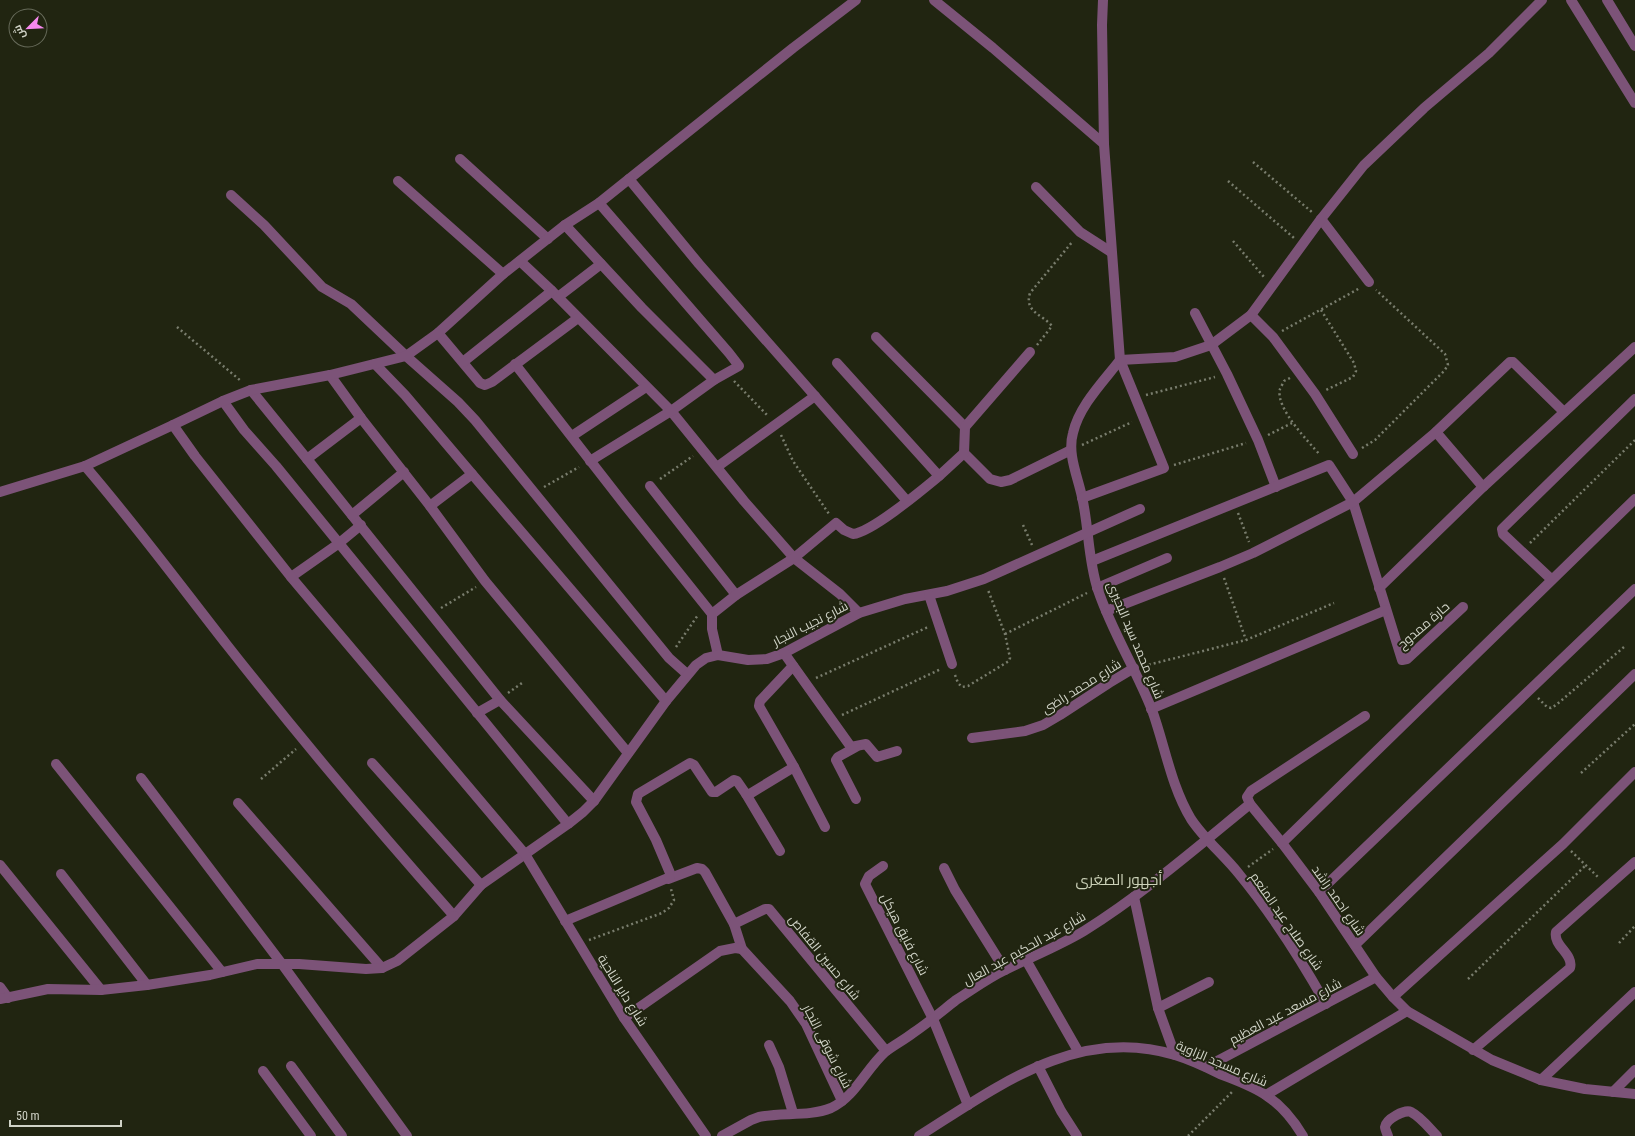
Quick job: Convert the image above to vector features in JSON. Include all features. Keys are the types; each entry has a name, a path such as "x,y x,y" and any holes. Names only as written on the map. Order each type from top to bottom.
{"street":[{"path":"0,492 85,466 223,401 252,390 291,381 330,375 406,356 438,333 503,274 565,226 599,203 793,48 856,0"},
{"path":"934,0 1104,144"},
{"path":"1082,498 1164,468 1142,418 1136,398 1120,360 1104,144 1103,0"},
{"path":"1120,360 1175,357 1211,345 1251,315 1321,219 1364,165 1393,136 1489,53 1542,0"},
{"path":"1571,0 1635,102"},
{"path":"1607,0 1635,46"},
{"path":"460,159 548,239"},
{"path":"629,179 699,264 907,501"},
{"path":"398,181 503,274"},
{"path":"1036,187 1080,232 1111,252"},
{"path":"231,195 264,225 322,287 351,304 458,402 669,658 687,674"},
{"path":"590,461 671,411 714,380 739,367 735,360 599,203"},
{"path":"1321,219 1368,282"},
{"path":"565,226 642,308 714,380"},
{"path":"520,261 555,294 671,411 702,450 794,558 840,594 859,613"},
{"path":"463,362 555,294 601,264"},
{"path":"1195,313 1227,374 1258,440 1276,487"},
{"path":"1251,315 1273,337 1315,394 1353,454"},
{"path":"438,333 480,383 485,385 492,382 578,318"},
{"path":"876,337 965,428"},
{"path":"1379,588 1483,487 1635,347"},
{"path":"712,614 736,595 794,558 836,523 844,530 853,534 858,534 907,501 939,476 964,452 965,428 1030,352"},
{"name":"شارع محمد سيد البحيرى","path":"1120,360 1078,418 1072,434 1071,450 1082,498 1097,588 1151,709 1167,755 1173,779 1182,800 1192,820 1207,838"},
{"path":"1106,611 1254,553 1353,502 1436,432 1512,361 1564,412"},
{"path":"837,363 939,476"},
{"path":"375,364 405,395 666,701"},
{"path":"0,988 4,999 48,989 101,990 147,985 222,972 257,964 282,964 349,969 382,968 397,961 417,947 454,916 481,885 583,812 594,800 687,674 706,658 718,655 712,629 712,614 515,364"},
{"path":"330,375 485,581 628,754"},
{"path":"572,436 646,387"},
{"path":"252,390 500,700 594,800"},
{"path":"717,467 814,396"},
{"path":"1551,579 1503,534 1503,526 1635,399"},
{"path":"223,401 244,430 276,466 338,544 568,824"},
{"path":"307,459 361,418"},
{"name":"شارع داير الناحية","path":"173,425 195,456 292,577 525,854 624,1018 706,1136"},
{"path":"1436,432 1483,487"},
{"path":"964,452 990,479 1001,482 1010,480 1071,450"},
{"path":"1092,560 1329,465 1353,502 1386,610 1151,709"},
{"path":"85,466 118,504 232,652 404,859 454,916"},
{"path":"352,515 404,472"},
{"path":"430,506 472,474"},
{"path":"650,486 736,595"},
{"path":"1282,843 1551,579 1635,499"},
{"name":"شارع نجيب النجار","path":"718,655 748,660 767,659 784,653 859,613 905,599 966,586 1038,556 1140,509"},
{"path":"292,577 338,544 361,525"},
{"path":"1097,588 1167,558"},
{"path":"1319,892 1635,589"},
{"path":"929,595 952,664"},
{"name":"حارة ممدوح","path":"1386,610 1401,657 1405,660 1463,606"},
{"path":"784,653 849,746 856,747"},
{"path":"793,666 760,701 759,706 826,826"},
{"name":"شارع محمد راضى","path":"972,738 1025,731 1043,725 1134,668"},
{"path":"1355,945 1635,674"},
{"path":"477,713 500,700"},
{"path":"1250,804 1247,797 1251,791 1365,716"},
{"path":"856,799 836,760 838,757 856,747 866,744 877,757 897,751"},
{"path":"372,763 481,885"},
{"path":"668,879 670,877 670,873 636,798 638,794 687,764 692,763 694,765 712,792 716,792 734,780 739,783 780,850"},
{"path":"56,764 222,972"},
{"path":"746,794 750,794 794,767"},
{"path":"1393,997 1563,844 1635,772"},
{"path":"141,778 282,964 407,1136"},
{"path":"238,802 382,968"},
{"name":"شارع احمد راشد","path":"1250,804 1319,892 1376,977 1407,1011 1492,1060 1541,1080 1585,1089 1635,1094"},
{"name":"شارع عبد الحكيم عبد العال","path":"722,1136 759,1117 819,1112 831,1108 842,1101 886,1051 933,1019 956,1001 1004,970 1082,932 1134,897 1250,804"},
{"name":"شارع صلاح عبد المنعم","path":"1207,838 1238,873 1270,915 1300,958 1326,1004"},
{"path":"1473,1050 1570,968 1571,961 1556,938 1556,932 1635,862"},
{"path":"0,864 101,990"},
{"name":"شارع فايق هيكل","path":"883,866 869,876 865,884 933,1019"},
{"path":"944,868 955,890 1004,970"},
{"path":"565,921 693,869 702,869 734,924 742,949 727,948 720,951 624,1018"},
{"path":"61,874 147,985"},
{"path":"1134,897 1158,1008 1175,1055"},
{"name":"شارع حسين القفاص","path":"734,924 765,909 769,909 886,1051"},
{"name":"شارع شوقى النجار","path":"742,949 798,1012 812,1037 842,1101"},
{"path":"1026,960 1078,1052"},
{"name":"شارع مسعد عبد العظيم","path":"1206,1067 1376,977"},
{"path":"1158,1008 1210,982"},
{"path":"1541,1080 1635,992"},
{"path":"1266,1095 1407,1011"},
{"path":"933,1019 968,1105"},
{"path":"769,1045 779,1067 793,1113"},
{"name":"شارع مسجد الزاوية","path":"919,1136 968,1105 1038,1066 1078,1052 1110,1047 1143,1049 1175,1055 1241,1083 1266,1095 1296,1124 1303,1136"},
{"path":"291,1066 342,1136"},
{"path":"1038,1066 1061,1111 1077,1136"},
{"path":"1613,1092 1635,1070"},
{"path":"263,1071 311,1136"},
{"path":"1388,1136 1385,1127 1387,1123 1399,1114 1408,1111 1416,1116 1437,1136"}],"path":[{"path":"1253,162 1321,219"},
{"path":"1228,181 1302,245"},
{"path":"1030,352 1052,328 1052,325 1030,308 1028,300 1030,293 1080,232"},
{"path":"1233,241 1272,286"},
{"path":"1273,337 1368,282 1445,354 1448,365 1444,371 1375,440 1353,454"},
{"path":"1315,394 1353,377 1356,371 1354,363 1321,310"},
{"path":"177,327 252,390"},
{"path":"727,374 776,425 793,461 836,523"},
{"path":"1136,398 1227,374"},
{"path":"1300,374 1284,381 1280,390 1281,400 1292,423 1329,465"},
{"path":"1071,450 1142,418"},
{"path":"1164,468 1258,440 1292,423"},
{"path":"1522,551 1635,440"},
{"path":"650,486 702,450"},
{"path":"533,493 590,461"},
{"path":"1234,504 1254,553"},
{"path":"1023,525 1038,556"},
{"path":"1220,567 1246,640"},
{"path":"831,720 952,664 958,683 962,687 968,686 1008,661 1010,658 1005,634 984,579"},
{"path":"432,614 485,581"},
{"path":"1005,634 1097,588"},
{"path":"1134,668 1246,640 1334,603"},
{"path":"669,658 706,606"},
{"path":"805,683 938,622"},
{"path":"1529,690 1547,707 1551,708 1624,647"},
{"path":"500,700 522,683"},
{"path":"1581,773 1635,724"},
{"path":"261,779 306,742"},
{"path":"1238,873 1282,843"},
{"path":"1563,844 1608,886"},
{"path":"1468,979 1586,865"},
{"path":"579,944 662,913 669,908 674,900 668,879"},
{"path":"1619,943 1635,926"},
{"path":"1188,1136 1241,1083"}],"district":[{"name":"أجهور الصغرى","path":"1119,880"}]}
